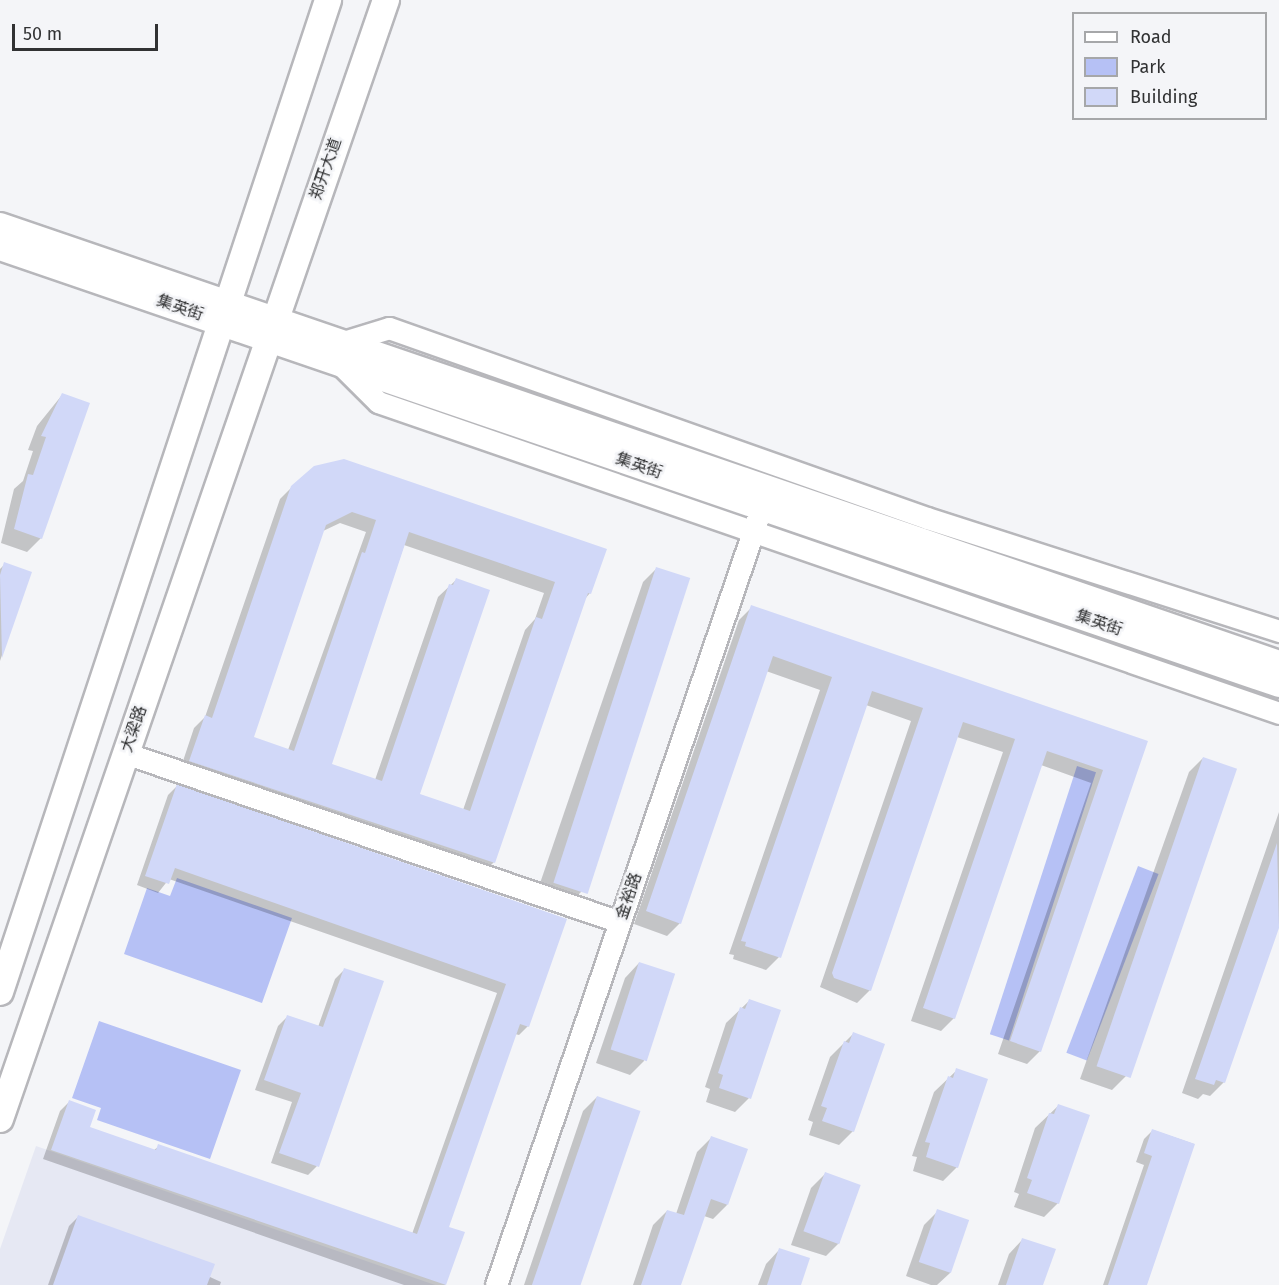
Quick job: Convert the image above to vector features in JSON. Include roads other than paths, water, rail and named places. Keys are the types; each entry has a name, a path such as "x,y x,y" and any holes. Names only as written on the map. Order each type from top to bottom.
{"main road":[{"path":"0,992 76,770 222,313 328,0"},
{"name":"郑开大道","path":"270,329 386,0"},
{"name":"集英街","path":"0,226 222,313"},
{"name":"集英街","path":"0,247 222,313 1279,664"},
{"name":"大梁路","path":"0,1119 270,329"},
{"name":"集英街","path":"340,353 762,508 1279,684"}],"street":[{"path":"1279,631 927,519 389,328 340,353 378,402 1279,714"},
{"name":"金裕路","path":"496,1285 762,508"},
{"path":"125,753 620,922"}]}
